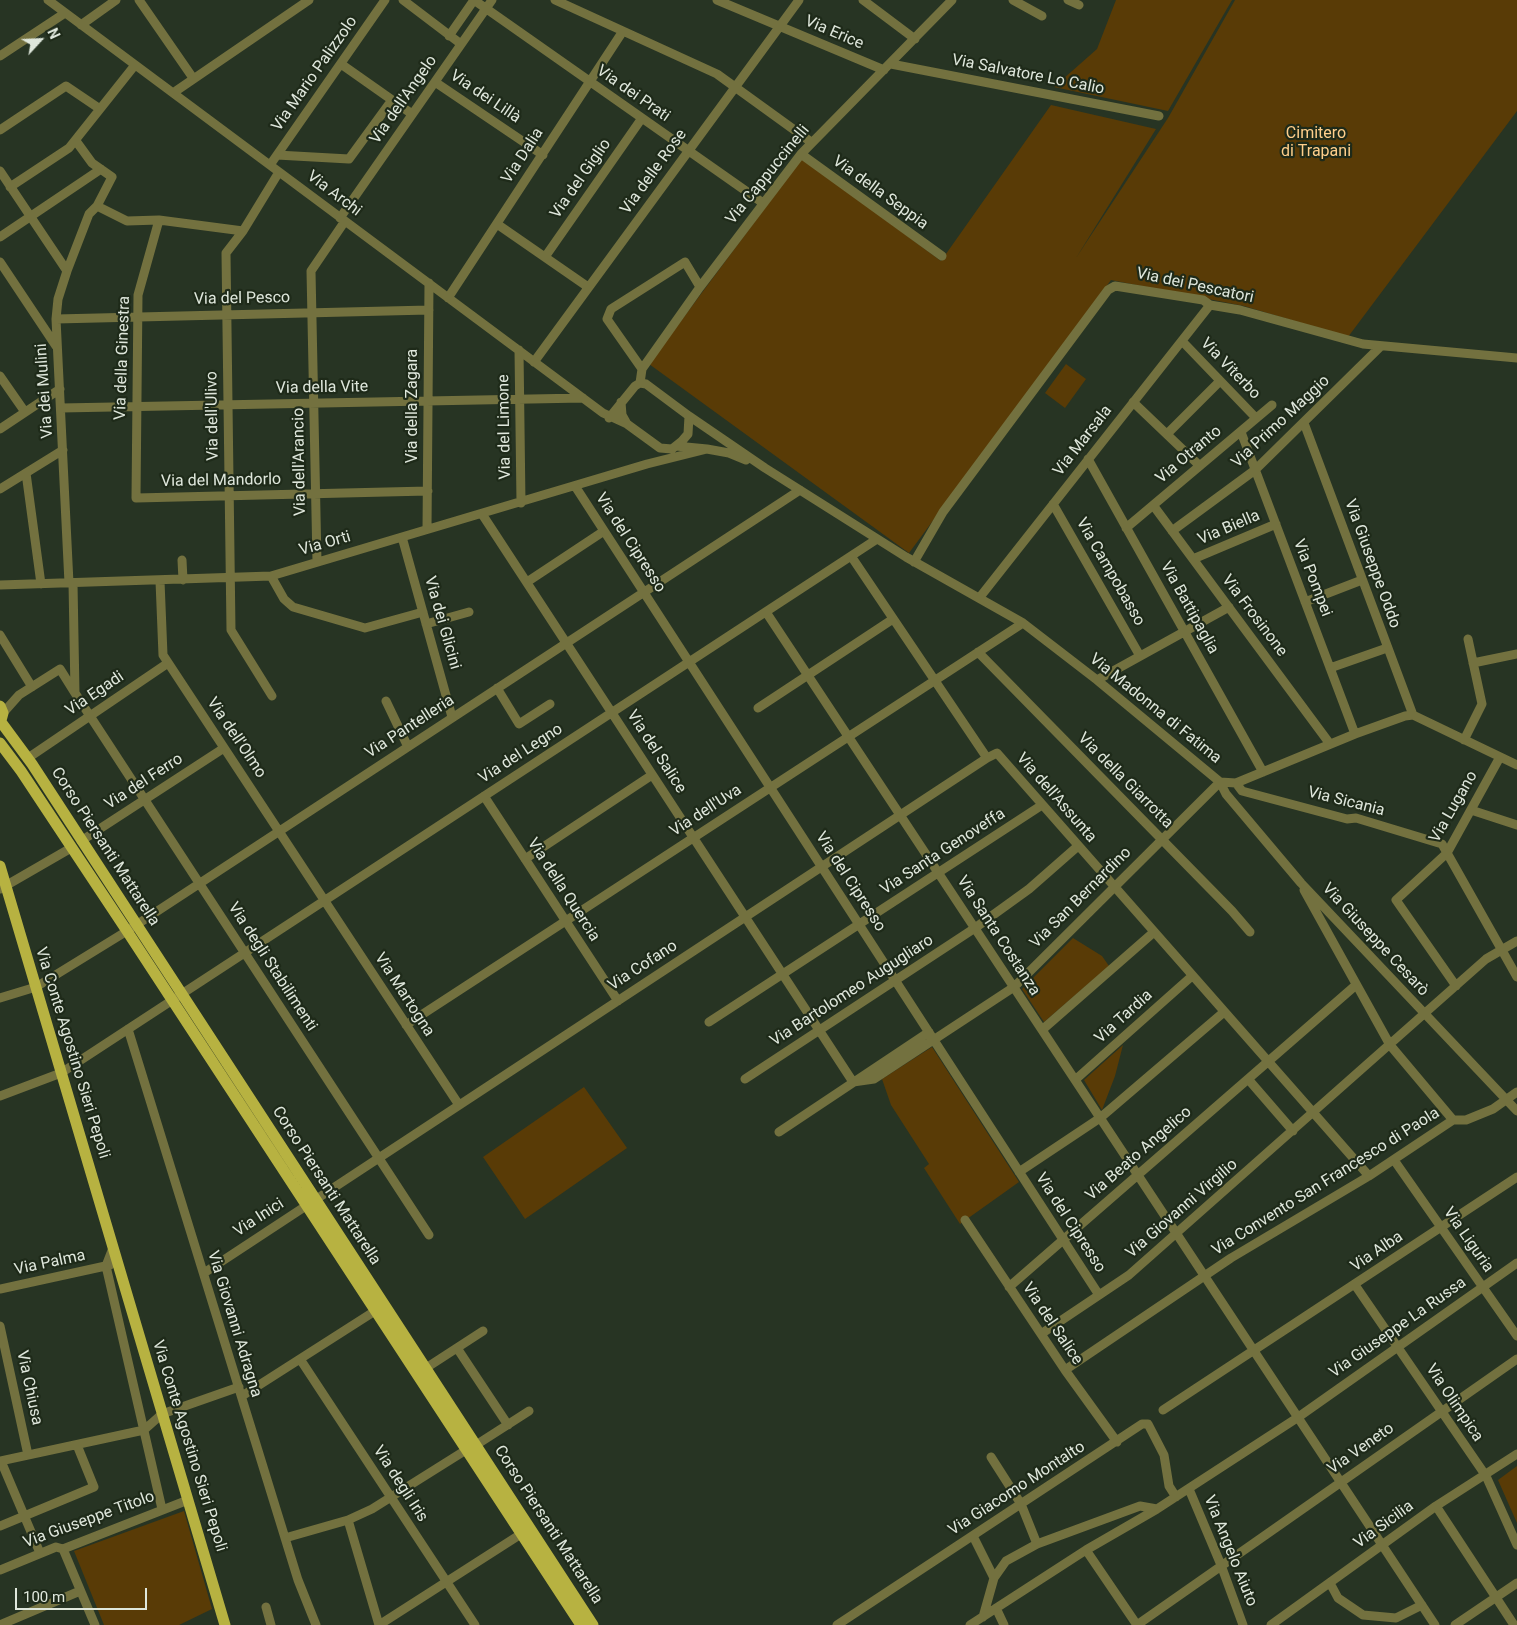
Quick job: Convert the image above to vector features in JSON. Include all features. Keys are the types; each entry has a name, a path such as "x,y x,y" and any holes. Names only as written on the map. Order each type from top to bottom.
{"main road":[{"name":"Corso Piersanti Mattarella","path":"3,714 30,761 182,994 311,1202 375,1311 471,1448 571,1600 581,1625"},
{"name":"Corso Piersanti Mattarella","path":"0,743 21,771 171,1000 426,1368 520,1534 571,1600 594,1625"},
{"name":"Via Conte Agostino Sieri Pepoli","path":"0,866 3,888 36,988 225,1625"}],"street":[{"name":"Via Archi","path":"48,0 606,415 627,424"},
{"path":"81,25 116,0"},
{"path":"139,0 193,78"},
{"path":"173,93 309,0"},
{"name":"Via Mario Palizzolo","path":"270,165 385,0"},
{"path":"403,0 461,44"},
{"path":"449,36 474,0 486,9"},
{"name":"Via dell'Angelo","path":"342,219 412,114 492,0"},
{"name":"Via Erice","path":"718,0 884,70"},
{"name":"Via delle Rose","path":"534,362 798,0"},
{"path":"863,0 915,39"},
{"name":"Via Cappuccinelli","path":"642,365 801,154 952,0"},
{"path":"1013,0 1042,16"},
{"path":"1068,0 1080,5"},
{"path":"554,1 717,74 812,142"},
{"name":"Via dei Prati","path":"486,9 763,204"},
{"path":"0,56 65,13"},
{"name":"Via Dalia","path":"448,298 623,31"},
{"path":"341,64 412,114"},
{"name":"Via Salvatore Lo Calio","path":"891,64 1159,116"},
{"path":"10,187 69,148 136,65"},
{"name":"Via dei Lillà","path":"435,82 542,154"},
{"path":"0,130 66,86 100,109"},
{"path":"277,156 349,159 392,100"},
{"name":"Via del Giglio","path":"545,257 642,118"},
{"path":"0,236 101,169 92,163 76,141"},
{"name":"Via della Seppia","path":"801,154 942,256"},
{"name":"Via dei Mulini","path":"75,693 71,583 56,322 58,299 67,271 90,214 97,206 112,177 101,169"},
{"path":"0,171 67,271"},
{"path":"97,206 127,221 159,220 243,231 279,172"},
{"name":"Via dell'Arancio","path":"317,562 311,271 342,219"},
{"name":"Via della Ginestra","path":"136,498 135,406 138,295 159,220"},
{"path":"497,224 588,287"},
{"name":"Via dell'Ulivo","path":"243,231 226,253 231,630 272,696"},
{"path":"0,262 56,346"},
{"path":"606,415 640,383 642,365 607,319 610,309 685,262 700,287"},
{"name":"Via della Zagara","path":"427,530 429,284"},
{"name":"Via dei Pescatori","path":"914,562 943,512 1108,290 1122,286 1203,300 1210,305 1240,310 1345,341 1517,358"},
{"name":"Via Marsala","path":"980,597 1210,305"},
{"name":"Via del Pesco","path":"43,326 56,322 138,317 428,310"},
{"name":"Via Viterbo","path":"1182,341 1256,418"},
{"name":"Via Primo Maggio","path":"1172,531 1255,470 1381,346"},
{"name":"Via del Limone","path":"519,350 522,503"},
{"path":"0,376 25,412"},
{"path":"1167,434 1220,381"},
{"path":"640,383 646,384 765,468"},
{"path":"0,429 60,390"},
{"name":"Via della Vite","path":"61,408 583,398"},
{"path":"621,402 622,416 627,424 655,445 674,448 707,449 728,453 765,468"},
{"path":"1134,402 1200,466"},
{"name":"Via Otranto","path":"1126,528 1272,406"},
{"path":"647,464 674,448 688,434 689,416"},
{"name":"Via Giuseppe Oddo","path":"1304,423 1413,715"},
{"name":"Via Pompei","path":"1241,432 1355,734"},
{"path":"647,464 707,449"},
{"path":"0,489 63,450"},
{"name":"Via Battipaglia","path":"1088,459 1263,772"},
{"name":"Via Orti","path":"0,585 231,579 272,576 522,503 647,464"},
{"name":"Via Madonna di Fatima","path":"765,468 914,562 980,597 1023,623 1220,782 1236,783 1355,734 1405,716 1413,715"},
{"path":"26,473 41,584"},
{"name":"Via del Cipresso","path":"575,486 1099,1295"},
{"name":"Via Pantelleria","path":"0,998 36,988 126,931 800,490"},
{"name":"Via del Mandorlo","path":"136,498 428,491"},
{"name":"Via Campobasso","path":"1053,504 1140,656"},
{"name":"Via Frosinone","path":"1153,505 1330,744"},
{"name":"Via del Salice","path":"482,514 853,1082"},
{"name":"Via Biella","path":"1193,559 1276,524"},
{"path":"526,582 604,530"},
{"name":"Via dei Glicini","path":"402,538 452,717"},
{"name":"Via del Legno","path":"0,1096 61,1073 877,539"},
{"path":"851,556 987,758"},
{"path":"182,560 183,580"},
{"path":"272,576 284,599 293,607 365,628 423,612"},
{"path":"1305,602 1362,580"},
{"name":"Via dell'Olmo","path":"160,581 163,655 325,900"},
{"path":"1096,680 1229,607"},
{"path":"426,624 469,612"},
{"name":"Via Santa Costanza","path":"766,612 1435,1625"},
{"path":"758,708 893,619"},
{"name":"Via dell'Uva","path":"406,1025 1023,623"},
{"path":"0,635 32,687 19,695 3,714"},
{"path":"1464,740 1482,704 1468,639"},
{"path":"1330,668 1387,648"},
{"name":"Via della Giarrotta","path":"978,652 1250,932"},
{"path":"1473,663 1517,654"},
{"name":"Via Egadi","path":"30,761 39,750 168,663"},
{"name":"Via degli Stabilimenti","path":"32,687 60,669 429,1236"},
{"path":"497,688 519,724 550,704"},
{"path":"386,702 408,747"},
{"path":"1413,715 1517,765"},
{"name":"Via del Ferro","path":"82,841 224,748"},
{"name":"Via dell'Assunta","path":"987,758 997,753 1192,976 1316,1114"},
{"name":"Via Lugano","path":"1456,986 1396,900 1447,853 1500,757"},
{"name":"Via Cofano","path":"311,1202 987,758"},
{"path":"525,859 652,775"},
{"name":"Via San Bernardino","path":"780,1132 853,1082 874,1079 931,1036 1014,987 1113,886 1220,782"},
{"name":"Via Giuseppe Cesarò","path":"1220,782 1226,794 1301,883 1517,1111"},
{"name":"Via Sicania","path":"1236,783 1242,791 1347,818 1356,818 1442,844 1447,853"},
{"name":"Via della Quercia","path":"484,796 618,1001"},
{"name":"Via Santa Genoveffa","path":"709,1022 1042,805"},
{"path":"1471,810 1517,825"},
{"name":"Via Bartolomeo Augugliaro","path":"745,1079 975,928 1029,889 1078,846"},
{"path":"3,888 71,848"},
{"path":"1447,853 1517,977"},
{"name":"Via Convento San Francesco di Paola","path":"1065,1370 1231,1258 1394,1160 1453,1120 1390,1045 1301,883"},
{"name":"Via Martogna","path":"325,900 458,1105"},
{"path":"1042,1030 1154,932"},
{"path":"1368,1176 1316,1114 1486,958 1517,941"},
{"name":"Via Tardia","path":"1076,1080 1192,976"},
{"path":"1267,1058 1356,985"},
{"path":"1019,1172 1100,1118 1224,1012"},
{"name":"Via Giovanni Adragna","path":"128,1029 298,1580 316,1625"},
{"name":"Via Beato Angelico","path":"1009,1287 1245,1081 1267,1058"},
{"path":"1245,1081 1291,1133"},
{"path":"1453,1120 1466,1120 1493,1109 1517,1092"},
{"name":"Via Giovanni Virgilio","path":"1041,1334 1129,1275 1291,1133 1316,1114"},
{"name":"Via Liguria","path":"1394,1160 1517,1336"},
{"name":"Via Alba","path":"1163,1410 1254,1352 1517,1177"},
{"name":"Via Inici","path":"204,1273 311,1202"},
{"name":"Via del Salice","path":"965,1220 1065,1370 1117,1442"},
{"path":"106,1266 113,1248"},
{"name":"Via Giuseppe La Russa","path":"1189,1489 1297,1418 1517,1263"},
{"name":"Via Palma","path":"0,1289 118,1264"},
{"name":"Via Conte Agostino Sieri Pepoli","path":"106,1266 162,1509"},
{"name":"Via Olimpica","path":"1355,1285 1486,1476 1517,1545"},
{"path":"40,1553 1,1461 144,1430 162,1414 241,1392 300,1359 375,1311"},
{"path":"120,1329 136,1325"},
{"name":"Via Chiusa","path":"0,1326 28,1455"},
{"path":"426,1368 483,1331"},
{"path":"457,1348 508,1425"},
{"name":"Via Veneto","path":"1137,1625 1517,1358"},
{"name":"Via degli Iris","path":"300,1359 475,1625"},
{"path":"285,1538 348,1520 392,1499 529,1411"},
{"name":"Via Giacomo Montalto","path":"837,1625 1142,1424 1148,1424 1164,1455 1169,1486 1176,1497"},
{"path":"0,1526 94,1487 77,1444"},
{"name":"Via Sicilia","path":"1271,1625 1436,1506 1470,1483 1486,1476 1517,1454"},
{"path":"991,1458 1021,1504 1037,1544"},
{"path":"970,1625 1086,1550 1189,1489"},
{"name":"Via Angelo Aiuto","path":"1189,1489 1221,1565 1243,1625"},
{"name":"Via Giuseppe Titolo","path":"0,1570 56,1547 63,1549 188,1500"},
{"path":"982,1617 994,1578 1006,1561 1037,1544 1140,1506 1157,1509"},
{"path":"1436,1506 1514,1625"},
{"path":"348,1520 379,1625 520,1534"},
{"path":"973,1536 994,1578"},
{"path":"63,1549 95,1625"},
{"path":"1086,1550 1137,1625"},
{"path":"1330,1583 1338,1598 1363,1615 1396,1618 1422,1605"},
{"path":"1455,1625 1517,1583"},
{"path":"0,1625 80,1591"},
{"path":"266,1607 271,1625"},
{"path":"996,1608 1004,1625"}],"green space":[{"path":"1116,0 1232,0 1168,111 1054,87 1097,49"},
{"name":"Cimitero di Trapani","path":"1235,0 1517,0 1517,111 1348,337 1244,306 1111,280 909,553 649,364 802,158 941,261 1051,105 1156,129 1076,258 1168,118"},
{"path":"1066,364 1086,379 1065,408 1045,393"},
{"path":"1073,938 1102,956 1109,966 1044,1022 1022,989"},
{"path":"1123,1045 1115,1076 1102,1110 1084,1080"},
{"path":"932,1047 1019,1182 960,1224 924,1168 929,1164 891,1105 882,1079"},
{"path":"584,1087 627,1148 525,1219 483,1157"},
{"path":"1517,1466 1517,1523 1498,1480"},
{"path":"184,1511 212,1609 179,1625 104,1625 74,1551"}]}
